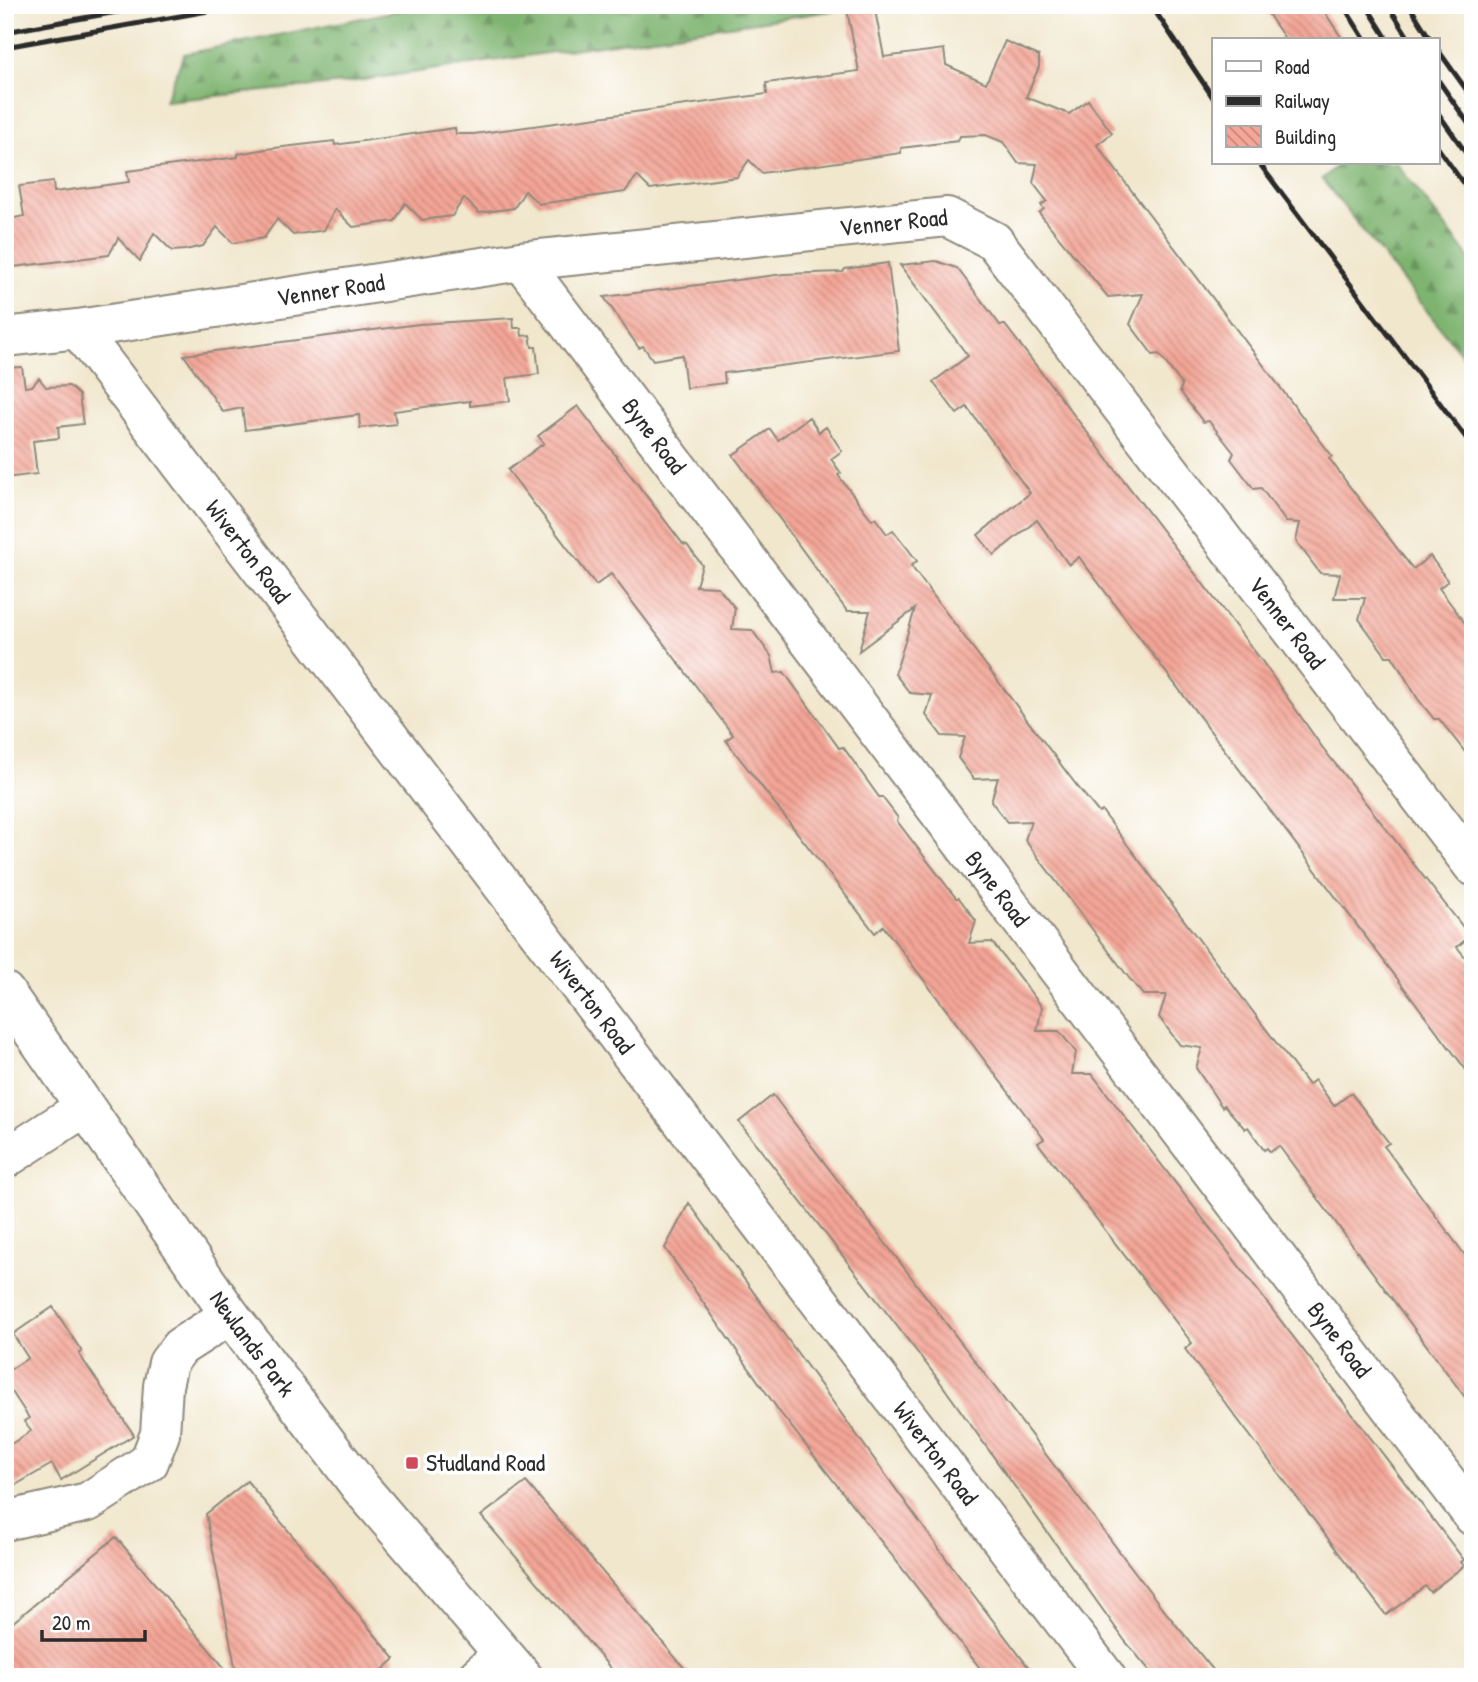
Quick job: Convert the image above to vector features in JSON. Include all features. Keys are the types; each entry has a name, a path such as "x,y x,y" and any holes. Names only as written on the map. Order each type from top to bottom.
{"street":[{"name":"Venner Road","path":"5,337 78,329 522,261 947,217 994,241 1473,866"},
{"name":"Byne Road","path":"522,261 1473,1516"},
{"name":"Wiverton Road","path":"78,329 1106,1677"},
{"name":"Newlands Park","path":"5,992 230,1315 501,1669"},
{"path":"5,1160 85,1107"},
{"path":"5,1521 88,1502 149,1462 160,1434 163,1386 168,1363 180,1347 230,1315"}],"green space":[{"path":"426,5 871,5 343,83 165,101 184,54"},
{"path":"1339,164 1397,164 1473,262 1473,369 1322,179"}],"building":[{"path":"874,5 884,57 944,49 946,65 986,83 1005,41 1039,56 1039,67 1026,97 1069,114 1088,100 1112,133 1097,145 1332,456 1329,458 1350,487 1413,569 1430,556 1448,581 1439,588 1473,634 1473,762 1439,719 1434,719 1418,699 1392,656 1386,656 1359,619 1365,598 1334,598 1340,574 1320,573 1296,541 1300,523 1286,522 1261,488 1254,489 1231,459 1234,453 1209,421 1203,422 1180,391 1182,385 1159,354 1153,355 1130,324 1143,294 1108,297 1039,213 1044,209 1041,205 1047,201 1033,183 1037,164 1018,163 1003,142 986,135 960,136 958,141 901,148 901,153 762,173 749,160 737,177 650,189 637,176 625,192 539,204 525,191 514,208 479,213 464,198 452,216 422,220 405,203 395,221 353,227 335,209 324,230 293,235 277,219 264,238 233,243 217,227 203,246 185,250 172,251 154,233 140,261 118,238 109,255 5,268 5,220 24,216 19,186 53,182 54,192 129,182 127,171 238,157 238,154 266,149 334,141 335,145 455,128 456,134 474,134 767,94 766,83 859,71 847,10"},
{"path":"1262,5 1320,5 1342,38 1285,38"},
{"path":"936,261 957,268 1000,325 1005,325 1262,661 1322,747 1470,936 1457,947 1473,967 1473,1079 1079,557 1069,565 1037,520 994,555 978,535 1030,493 967,407 957,414 933,382 968,356 900,265"},
{"path":"888,263 899,351 724,373 725,383 686,388 682,355 653,360 643,346 639,348 604,297 784,274 843,272 845,269"},
{"path":"513,318 514,328 521,328 522,336 530,335 532,347 536,347 539,374 507,378 510,401 470,406 470,401 394,411 396,424 360,428 359,415 245,430 242,408 223,412 184,355 419,324"},
{"path":"22,367 25,387 32,386 39,378 46,387 69,386 79,395 83,424 58,427 59,438 33,441 37,474 5,478 5,368"},
{"path":"578,406 702,565 696,586 718,587 735,608 732,629 752,630 771,656 775,673 784,672 839,748 843,747 976,921 969,943 992,942 1042,1007 1037,1031 1059,1031 1076,1052 1072,1074 1092,1074 1464,1560 1461,1562 1464,1566 1430,1592 1425,1586 1386,1615 1198,1367 1185,1349 1192,1343 1038,1143 1044,1139 883,926 875,933 737,755 726,740 733,735 611,574 596,585 508,470 544,443 538,436"},
{"path":"809,417 819,432 826,427 842,451 831,459 841,473 838,475 872,520 875,518 887,534 893,530 908,549 917,561 911,566 1077,786 1099,813 1102,811 1308,1085 1315,1080 1334,1106 1351,1093 1389,1143 1384,1146 1473,1266 1473,1408 1279,1146 1270,1152 1267,1148 1264,1150 1248,1127 1245,1129 1224,1105 1222,1107 1196,1068 1202,1048 1180,1045 1159,1017 1166,995 1143,995 1025,840 1031,821 1007,822 991,801 998,778 974,779 958,758 965,737 942,736 926,715 932,695 910,693 895,674 915,609 859,651 870,611 847,611 733,455 770,429 778,440"},
{"path":"773,1095 1163,1609 1219,1677 1155,1677 1125,1641 938,1379 739,1122"},
{"path":"689,1203 953,1568 1036,1677 987,1677 779,1411 665,1248"},
{"path":"53,1307 82,1352 79,1354 134,1435 61,1480 52,1464 5,1491 5,1448 31,1431 24,1421 29,1418 5,1381 5,1373 28,1358 13,1334"},
{"path":"247,1481 395,1659 375,1677 237,1677 206,1514"},
{"path":"526,1482 692,1677 618,1677 481,1516"},
{"path":"116,1537 232,1677 5,1677 5,1629"}],"railway":[{"path":"5,32 156,5"},
{"path":"5,47 242,5"},
{"path":"1151,5 1212,96"},
{"path":"1343,5 1364,38"},
{"path":"1366,5 1387,38"},
{"path":"1388,5 1409,38"},
{"path":"1409,5 1430,38"},
{"path":"1440,53 1473,99"},
{"path":"1440,83 1473,130"},
{"path":"1440,116 1473,163"},
{"path":"1440,151 1473,197"},
{"path":"1260,164 1473,447"}],"place":[{"name":"Studland Road","path":"412,1463"}]}
